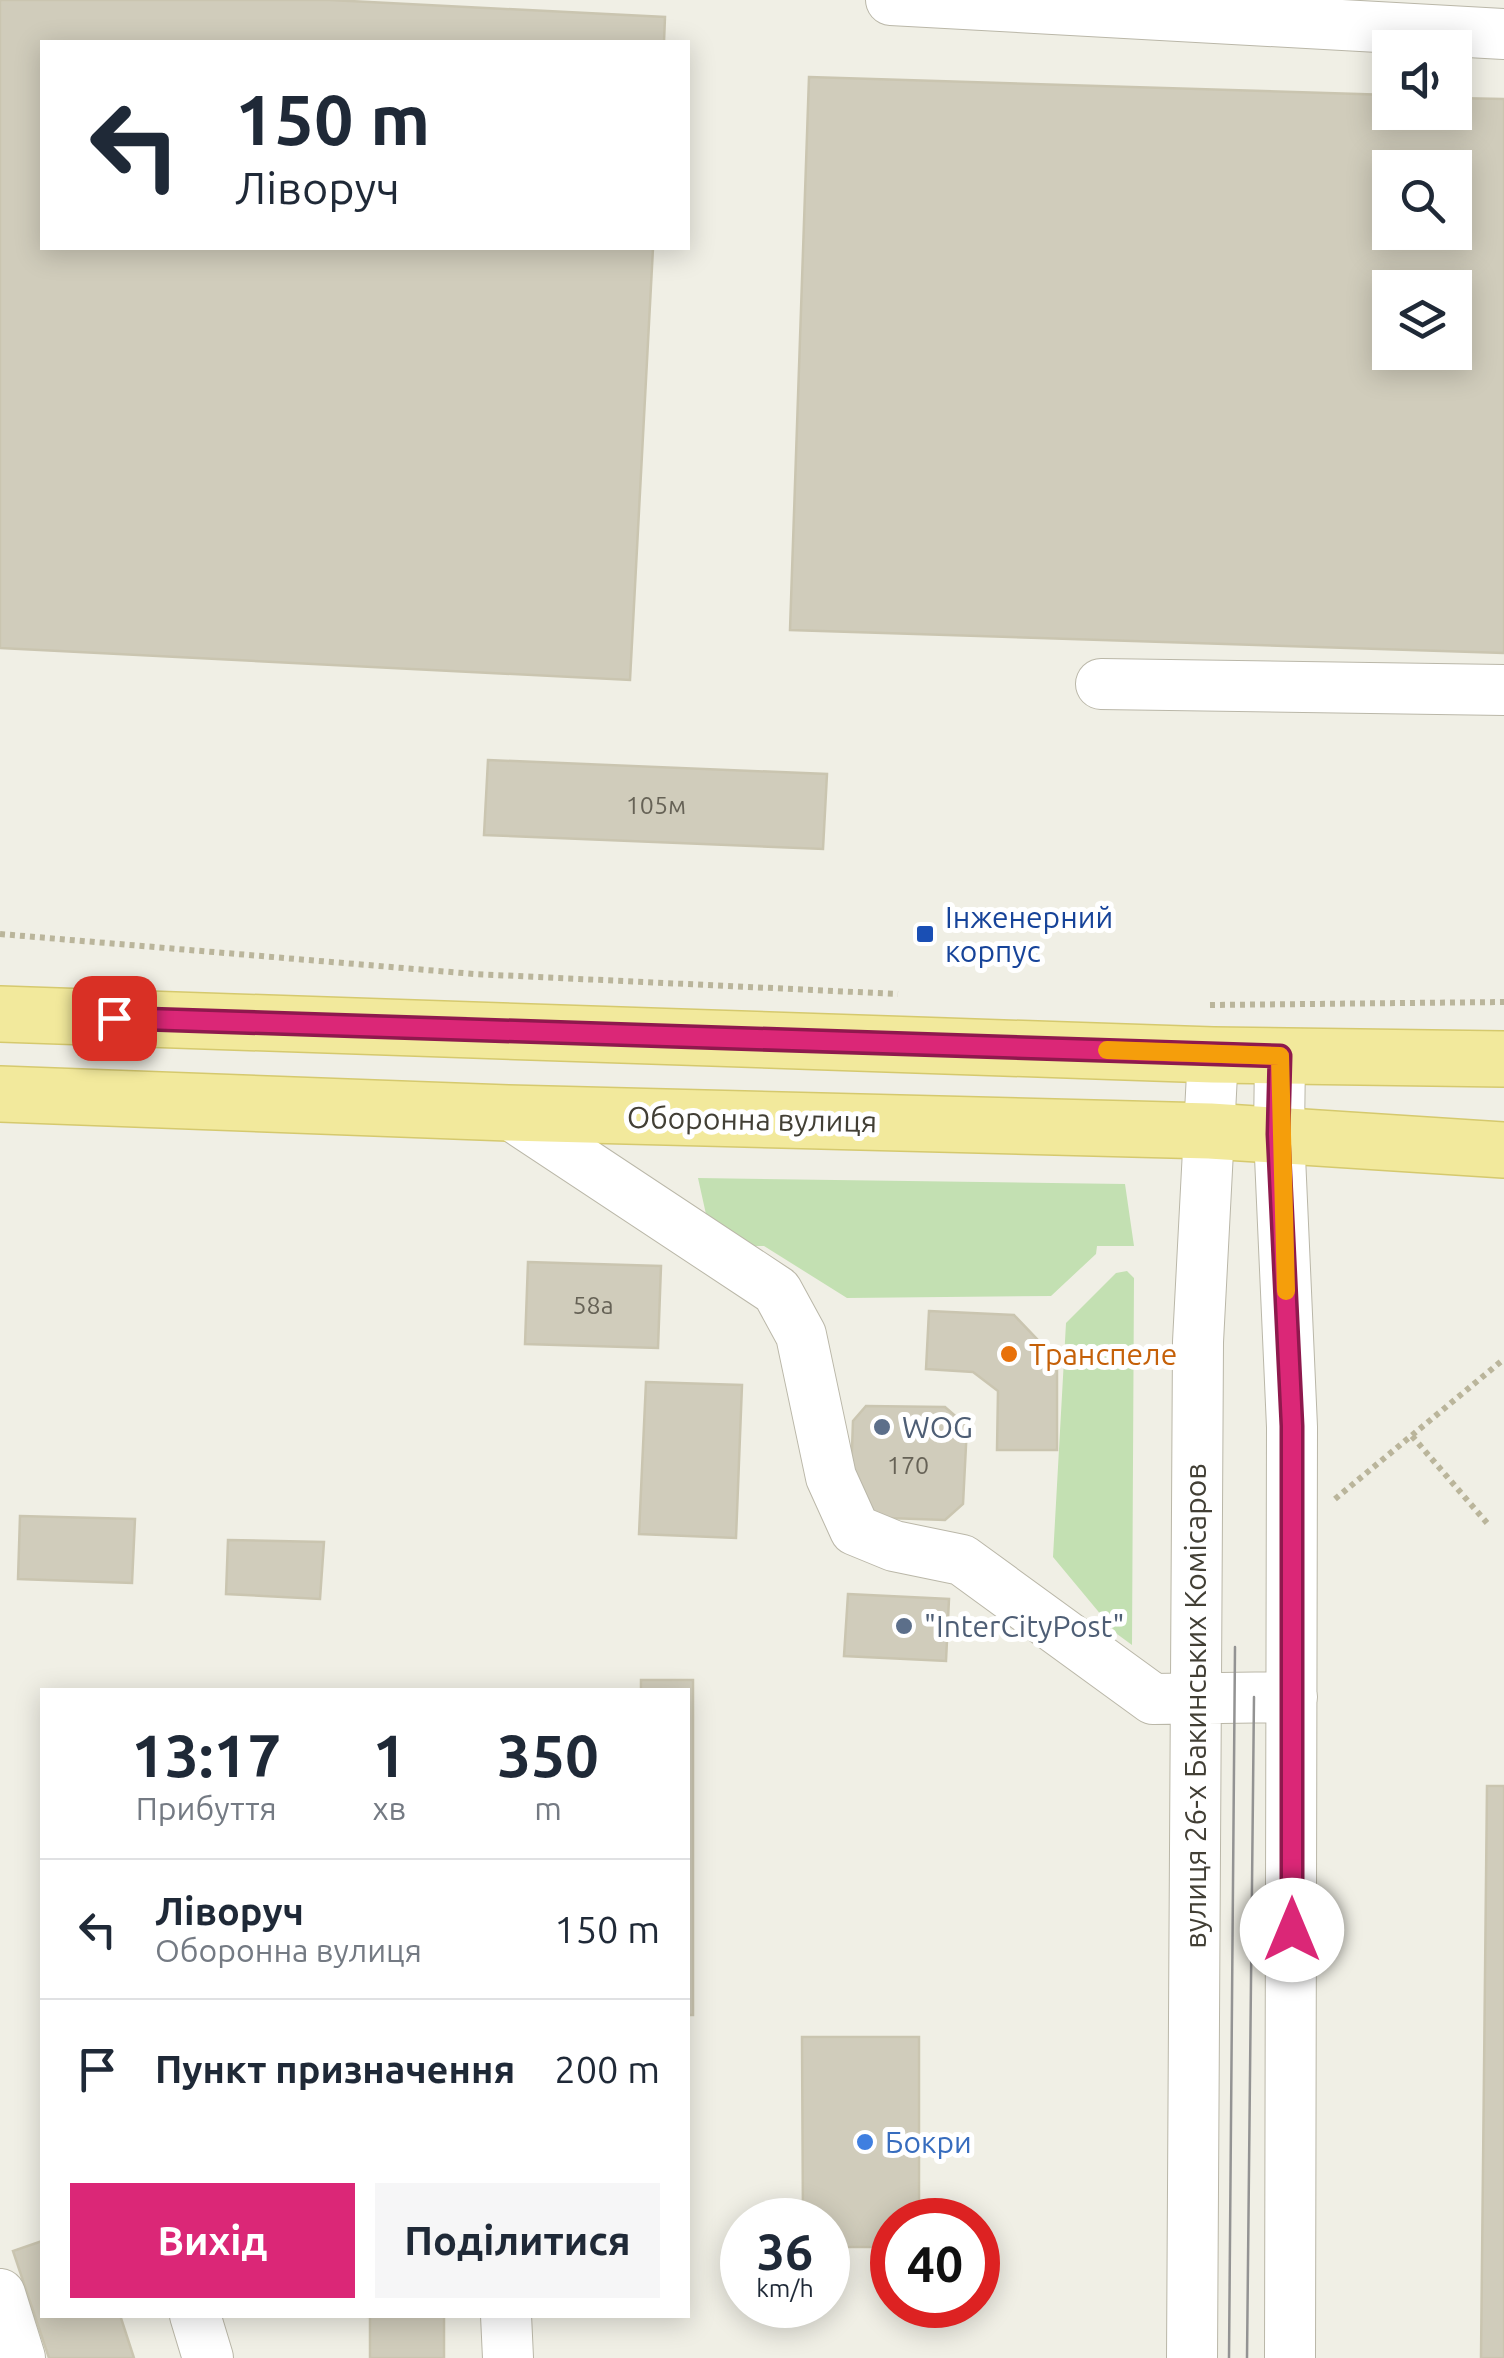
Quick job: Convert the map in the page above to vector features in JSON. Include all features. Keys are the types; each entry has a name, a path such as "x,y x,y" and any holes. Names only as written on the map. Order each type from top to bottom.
{"main road":[{"path":"0,1014 1213,1055 1504,1059"},
{"name":"Оборонна вулиця","path":"0,1094 508,1113 1210,1131 1504,1150"}],"street":[{"path":"891,0 1504,34"},
{"path":"1101,684 1504,690"},
{"name":"вулиця 26-х Бакинських Комісаров","path":"1192,2358 1174,1698 1213,1055"},
{"path":"1280,1056 1278,1134 1292,1426 1290,2358"},
{"path":"508,1113 778,1291 801,1335 831,1477 854,1530 894,1546 962,1560 1174,1698 1292,1697"},
{"path":"0,2294 20,2358"},
{"path":"195,2318 208,2358"},
{"path":"506,2318 508,2358"}],"path":[{"path":"0,934 474,974 900,994"},
{"path":"1192,1005 1504,1002"},
{"path":"1333,1501 1504,1359"},
{"path":"1412,1436 1487,1523"}],"green space":[{"path":"698,1178 1125,1184 1134,1246 1097,1246 1096,1254 1051,1296 847,1298 764,1246 713,1246"},
{"path":"1127,1271 1134,1278 1132,1645 1117,1634 1053,1557 1066,1323 1116,1273"}],"building":[{"path":"0,0 330,0 665,17 664,40 40,40 40,250 653,250 630,680 0,648"},
{"path":"809,77 1372,94 1372,130 1472,130 1472,98 1504,99 1504,653 790,630"},
{"path":"488,760 827,774 823,849 484,835"},
{"path":"528,1262 661,1266 658,1348 525,1344"},
{"path":"929,1311 1014,1315 1057,1360 1057,1450 997,1450 998,1391 973,1372 926,1369"},
{"path":"646,1382 742,1385 736,1538 639,1534"},
{"path":"866,1406 945,1407 967,1426 963,1504 945,1520 859,1517 850,1505 853,1421"},
{"path":"20,1516 135,1519 132,1583 18,1579"},
{"path":"228,1540 324,1542 320,1599 226,1594"},
{"path":"848,1594 949,1599 946,1661 844,1656"},
{"path":"641,1680 693,1680 693,2015 690,1688 641,1688"},
{"path":"1487,1786 1504,1786 1504,2358 1481,2358"},
{"path":"802,2037 919,2037 919,2198 870,2198 870,2247 850,2247 850,2198 803,2198"},
{"path":"40,2242 40,2318 121,2318 134,2358 49,2358 13,2251"},
{"path":"370,2318 444,2318 444,2358 370,2358"}],"tram line":[{"path":"1229,2358 1235,1647"},
{"path":"1247,2358 1254,1697"}],"slow traffic":[{"path":"1107,1050 1280,1056 1278,1134 1286,1291"}],"place":[{"name":"Інженерний корпус","path":"925,934"},
{"name":"Транспеле","path":"1009,1354"},
{"name":"WOG","path":"882,1427"},
{"name":"\"InterCityPost\"","path":"904,1626"},
{"name":"Бокри","path":"865,2142"}],"route":[{"path":"114,1018 1280,1056 1278,1134 1292,1426 1292,1930"}]}
